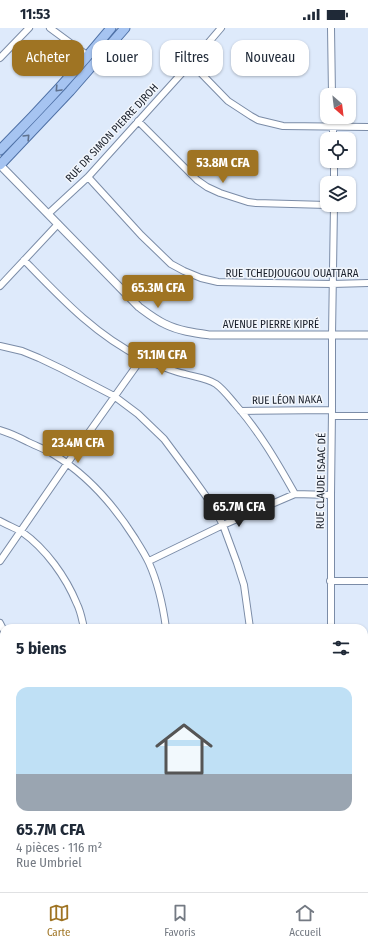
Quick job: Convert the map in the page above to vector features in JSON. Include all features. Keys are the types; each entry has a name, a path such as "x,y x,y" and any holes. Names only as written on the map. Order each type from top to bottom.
{"main road":[{"path":"0,150 52,96 111,28"},
{"path":"0,165 70,91 125,28"}],"street":[{"path":"0,58 28,28"},
{"path":"50,28 88,56"},
{"name":"RUE DR SIMON PIERRE DJROH","path":"211,40 221,28"},
{"path":"331,28 332,88"},
{"name":"RUE DR SIMON PIERRE DJROH","path":"48,214 88,177 179,76"},
{"path":"204,76 228,101 258,120 283,126 368,127"},
{"path":"138,121 197,180 220,193 256,204 320,205"},
{"path":"333,127 333,132"},
{"name":"AVENUE PIERRE KIPRÉ","path":"0,165 139,307 152,317 165,324 194,333 210,335 368,335"},
{"name":"RUE TCHEDJOUGOU OUATTARA","path":"88,177 151,246 171,264 201,278 218,282 332,284 368,283"},
{"name":"RUE CLAUDE ISAAC DÉ","path":"330,624 334,212"},
{"path":"0,286 58,224"},
{"path":"24,260 62,299 89,323 121,346 142,358 178,372 211,381 217,385 241,411 264,441 295,494"},
{"path":"0,346 39,358 62,368 114,396 138,414 164,439 213,506 223,525 244,585 249,624"},
{"path":"0,562 20,531 142,358"},
{"name":"RUE LÉON NAKA","path":"241,411 332,413 368,416"},
{"path":"0,430 10,433 46,450 67,464 87,480 114,508 149,561 160,598 165,624"},
{"path":"149,561 223,525 288,496 295,494 331,495"},
{"path":"0,521 20,531 43,550 64,578 78,606 83,624"},
{"path":"330,581 368,581"}]}
